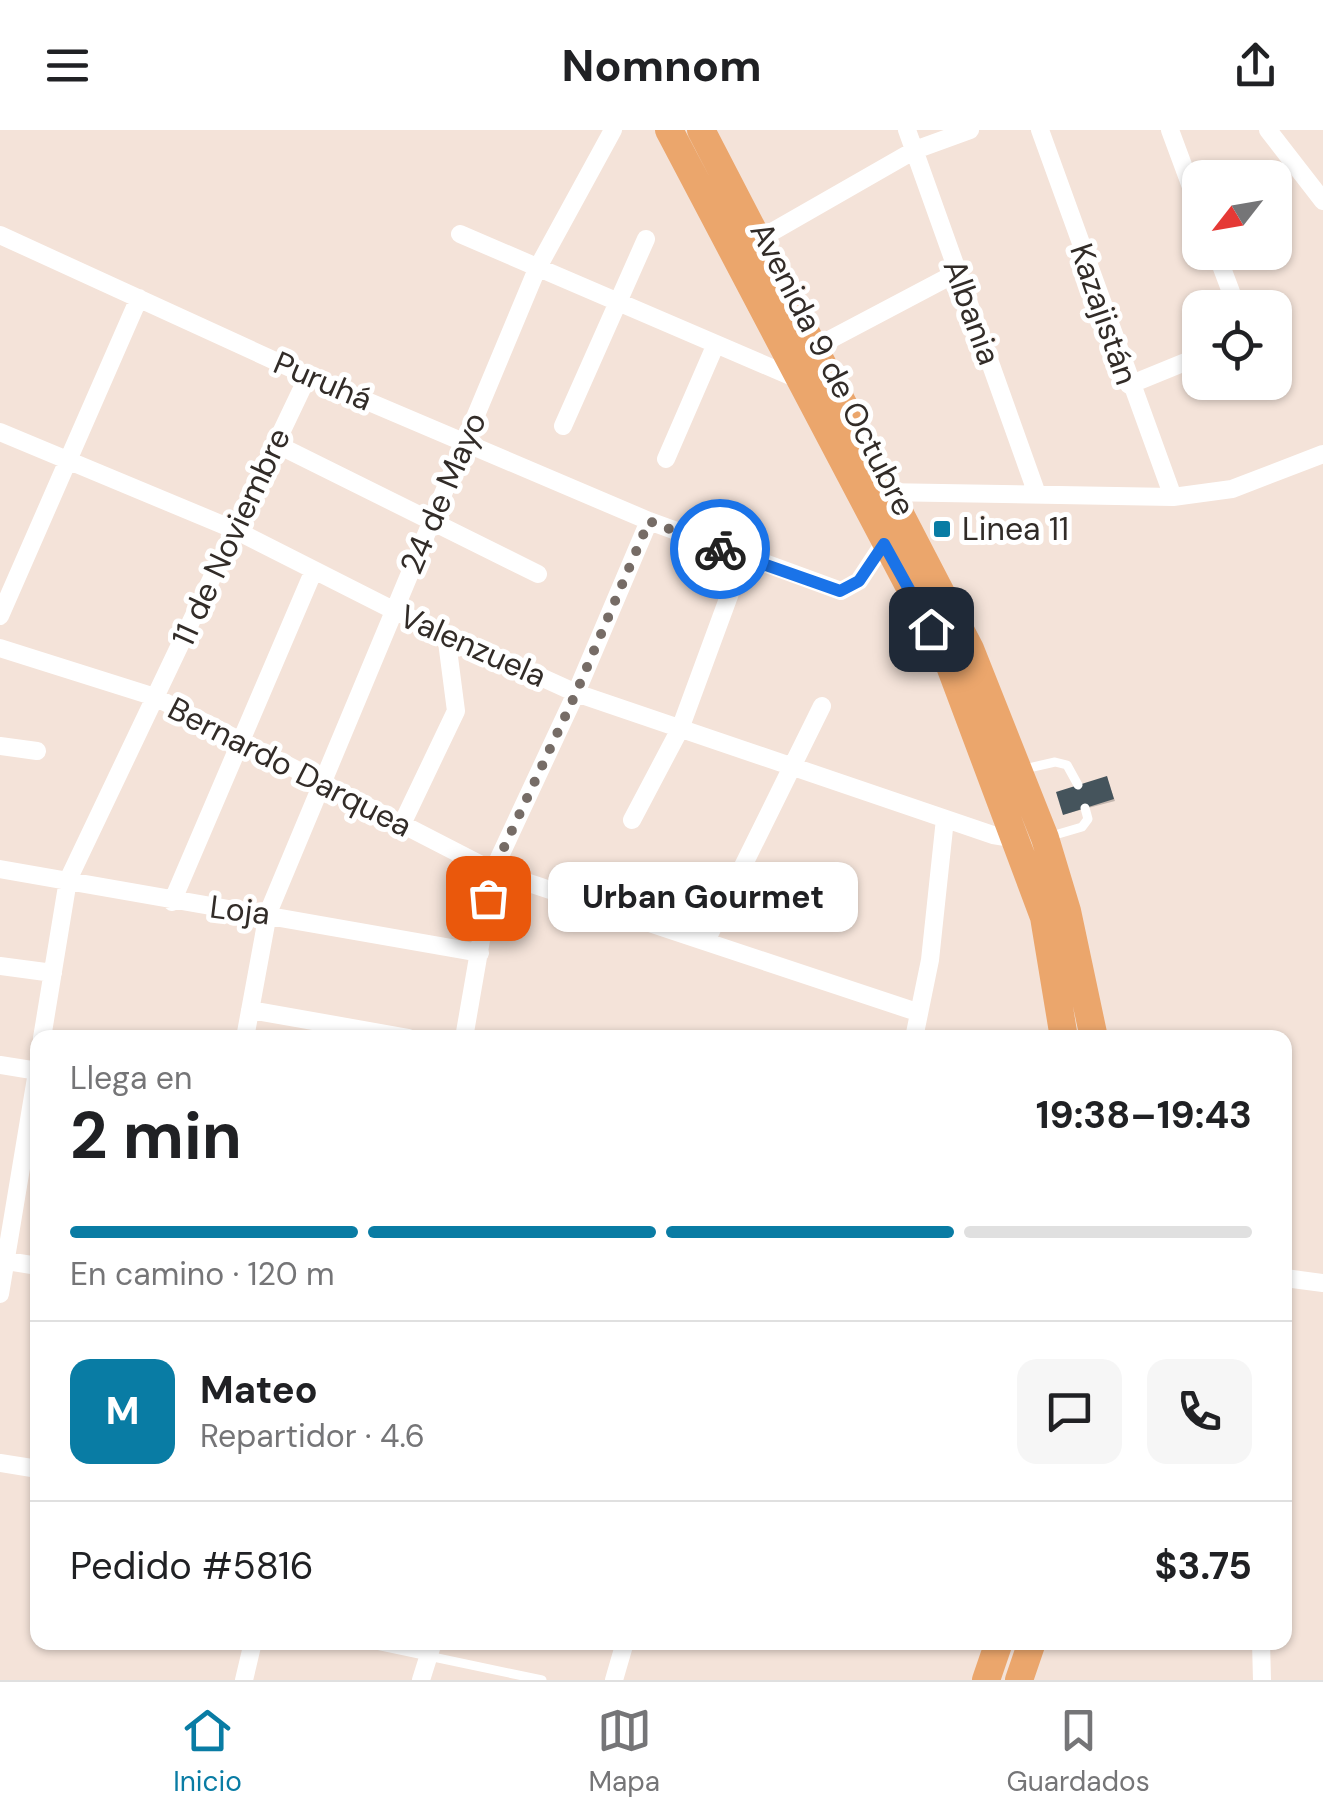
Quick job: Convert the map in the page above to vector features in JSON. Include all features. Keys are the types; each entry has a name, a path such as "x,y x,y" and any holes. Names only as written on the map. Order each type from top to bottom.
{"main road":[{"name":"Avenida 9 de Octubre","path":"669,130 802,381 970,650 1018,770 1063,1030"},
{"name":"Avenida 9 de Octubre","path":"704,131 814,348 873,493 884,544 947,658 1068,911 1092,1030"},
{"path":"986,1680 996,1650"},
{"path":"1019,1680 1029,1650"}],"street":[{"name":"24 de Mayo","path":"246,1030 268,913 537,269 613,130"},
{"name":"Albania","path":"907,130 1037,494"},
{"path":"758,240 915,150 970,130"},
{"name":"Kazajistán","path":"1040,130 1129,385 1173,496"},
{"path":"1170,130 1182,162"},
{"path":"1268,130 1323,200"},
{"name":"Puruhá","path":"0,234 308,376 742,558 840,591 859,581 884,544"},
{"path":"460,234 802,381"},
{"path":"563,426 646,238"},
{"path":"814,348 958,272"},
{"path":"0,616 138,298"},
{"path":"666,459 715,346"},
{"path":"1129,385 1182,363"},
{"name":"11 de Noviembre","path":"43,1030 68,880 308,376"},
{"name":"Valenzuela","path":"0,432 235,530 393,610 576,693 945,819 1032,838"},
{"path":"276,444 538,574"},
{"path":"873,493 1173,496 1232,489 1323,454"},
{"path":"466,1030 493,871 576,693 649,521"},
{"path":"632,820 680,729 742,558"},
{"path":"172,902 238,740 314,570"},
{"path":"402,824 456,711 446,634"},
{"name":"Bernardo Darquea","path":"0,648 155,698 493,871 707,939 917,1012"},
{"path":"707,939 822,706"},
{"path":"0,746 37,751"},
{"path":"915,1030 930,960 945,819"},
{"name":"Loja","path":"0,868 172,902 268,913 480,953"},
{"path":"0,966 53,973"},
{"path":"250,1010 364,1030"},
{"path":"0,1065 30,1068"},
{"path":"0,1294 30,1108"},
{"path":"3,1260 30,1265"},
{"path":"1292,1279 1323,1283"},
{"path":"0,1463 30,1468"},
{"path":"244,1680 251,1650"},
{"path":"421,1680 430,1650"},
{"path":"614,1680 622,1650"},
{"path":"1261,1650 1262,1680"}],"lane":[{"path":"1018,770 1055,762 1067,765 1078,785"},
{"path":"1032,838 1082,827 1088,819 1085,808"},
{"path":"430,1650 542,1680"}],"building":[{"path":"1107,776 1114,799 1063,815 1056,792"}],"way so far":[{"path":"488,898 493,871 576,693 649,521 720,549"}],"place":[{"name":"Linea 11","path":"942,529"},
{"name":"Urban Gourmet","path":"488,898"}],"route":[{"path":"720,549 840,591 859,581 884,544 931,629"}]}
